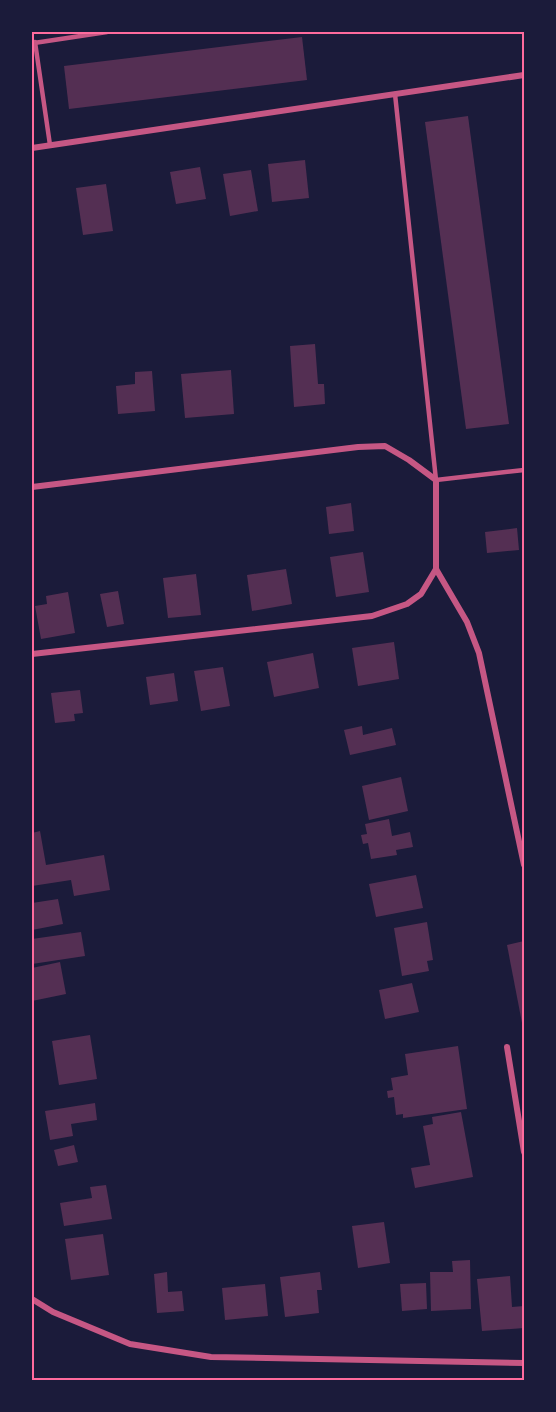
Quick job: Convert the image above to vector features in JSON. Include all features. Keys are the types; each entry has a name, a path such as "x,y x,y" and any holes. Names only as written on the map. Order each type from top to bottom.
{"street":[{"path":"32,148 525,75"},
{"path":"32,487 358,447 385,446 436,480 436,569 467,622 478,653 525,865"},
{"path":"32,654 372,616 407,604 420,594 436,569"},
{"path":"507,1047 525,1152"},
{"path":"32,1299 53,1312 130,1344 211,1357 525,1364"}],"lane":[{"path":"50,145 33,43 107,32"},
{"path":"395,94 436,480 525,470"}],"building":[{"path":"302,37 307,80 69,109 64,66"},
{"path":"468,116 509,424 466,429 425,122"},
{"path":"305,160 309,198 272,202 268,164"},
{"path":"200,167 206,199 176,204 170,172"},
{"path":"251,170 258,211 230,216 223,174"},
{"path":"106,184 113,231 83,235 76,188"},
{"path":"315,344 318,384 324,384 325,404 294,407 290,346"},
{"path":"231,370 234,414 185,418 181,374"},
{"path":"152,371 155,411 118,414 116,386 135,384 135,372"},
{"path":"351,503 354,531 329,534 326,507"},
{"path":"517,528 519,550 487,553 485,532"},
{"path":"363,552 369,592 336,597 330,557"},
{"path":"286,569 292,604 252,611 247,575"},
{"path":"196,574 201,615 168,618 163,578"},
{"path":"118,591 124,624 107,627 100,594"},
{"path":"68,592 75,633 41,639 35,606 47,604 46,596"},
{"path":"394,642 399,679 358,686 352,648"},
{"path":"313,653 319,688 274,697 267,662"},
{"path":"223,667 230,706 201,711 194,671"},
{"path":"174,673 178,701 150,705 146,677"},
{"path":"80,690 83,713 74,714 75,721 55,723 51,693"},
{"path":"362,726 363,735 392,728 396,745 350,755 344,730"},
{"path":"401,777 408,811 369,820 362,786"},
{"path":"389,819 392,836 410,832 413,847 396,850 397,855 371,859 368,843 363,844 361,835 367,834 365,824"},
{"path":"40,831 46,865 104,855 110,890 74,896 71,880 32,886 32,833"},
{"path":"416,875 423,908 376,917 369,884"},
{"path":"58,899 63,924 32,930 32,903"},
{"path":"427,922 433,960 427,961 429,971 402,976 394,928"},
{"path":"81,932 85,956 32,964 32,939"},
{"path":"524,941 524,1028 523,1028 507,945"},
{"path":"60,962 66,994 32,1001 32,968"},
{"path":"412,983 419,1012 385,1019 379,990"},
{"path":"90,1035 97,1079 59,1085 52,1041"},
{"path":"458,1046 467,1109 403,1118 403,1114 396,1115 394,1097 388,1098 387,1091 393,1090 391,1078 408,1075 405,1054"},
{"path":"95,1103 97,1120 71,1124 73,1136 50,1140 45,1111"},
{"path":"461,1112 473,1177 415,1188 411,1168 430,1165 423,1126 433,1124 432,1117"},
{"path":"74,1145 78,1162 58,1166 54,1150"},
{"path":"106,1185 112,1219 64,1226 60,1203 92,1198 90,1187"},
{"path":"384,1222 390,1263 358,1268 352,1226"},
{"path":"103,1234 109,1275 71,1280 65,1239"},
{"path":"470,1260 471,1309 431,1311 430,1272 453,1272 452,1261"},
{"path":"167,1272 168,1292 182,1291 184,1311 157,1313 154,1274"},
{"path":"320,1272 322,1290 317,1290 319,1313 285,1317 280,1277"},
{"path":"510,1276 512,1307 524,1306 524,1328 482,1331 477,1279"},
{"path":"426,1283 427,1309 402,1311 400,1284"},
{"path":"265,1284 268,1316 225,1320 222,1288"}]}
